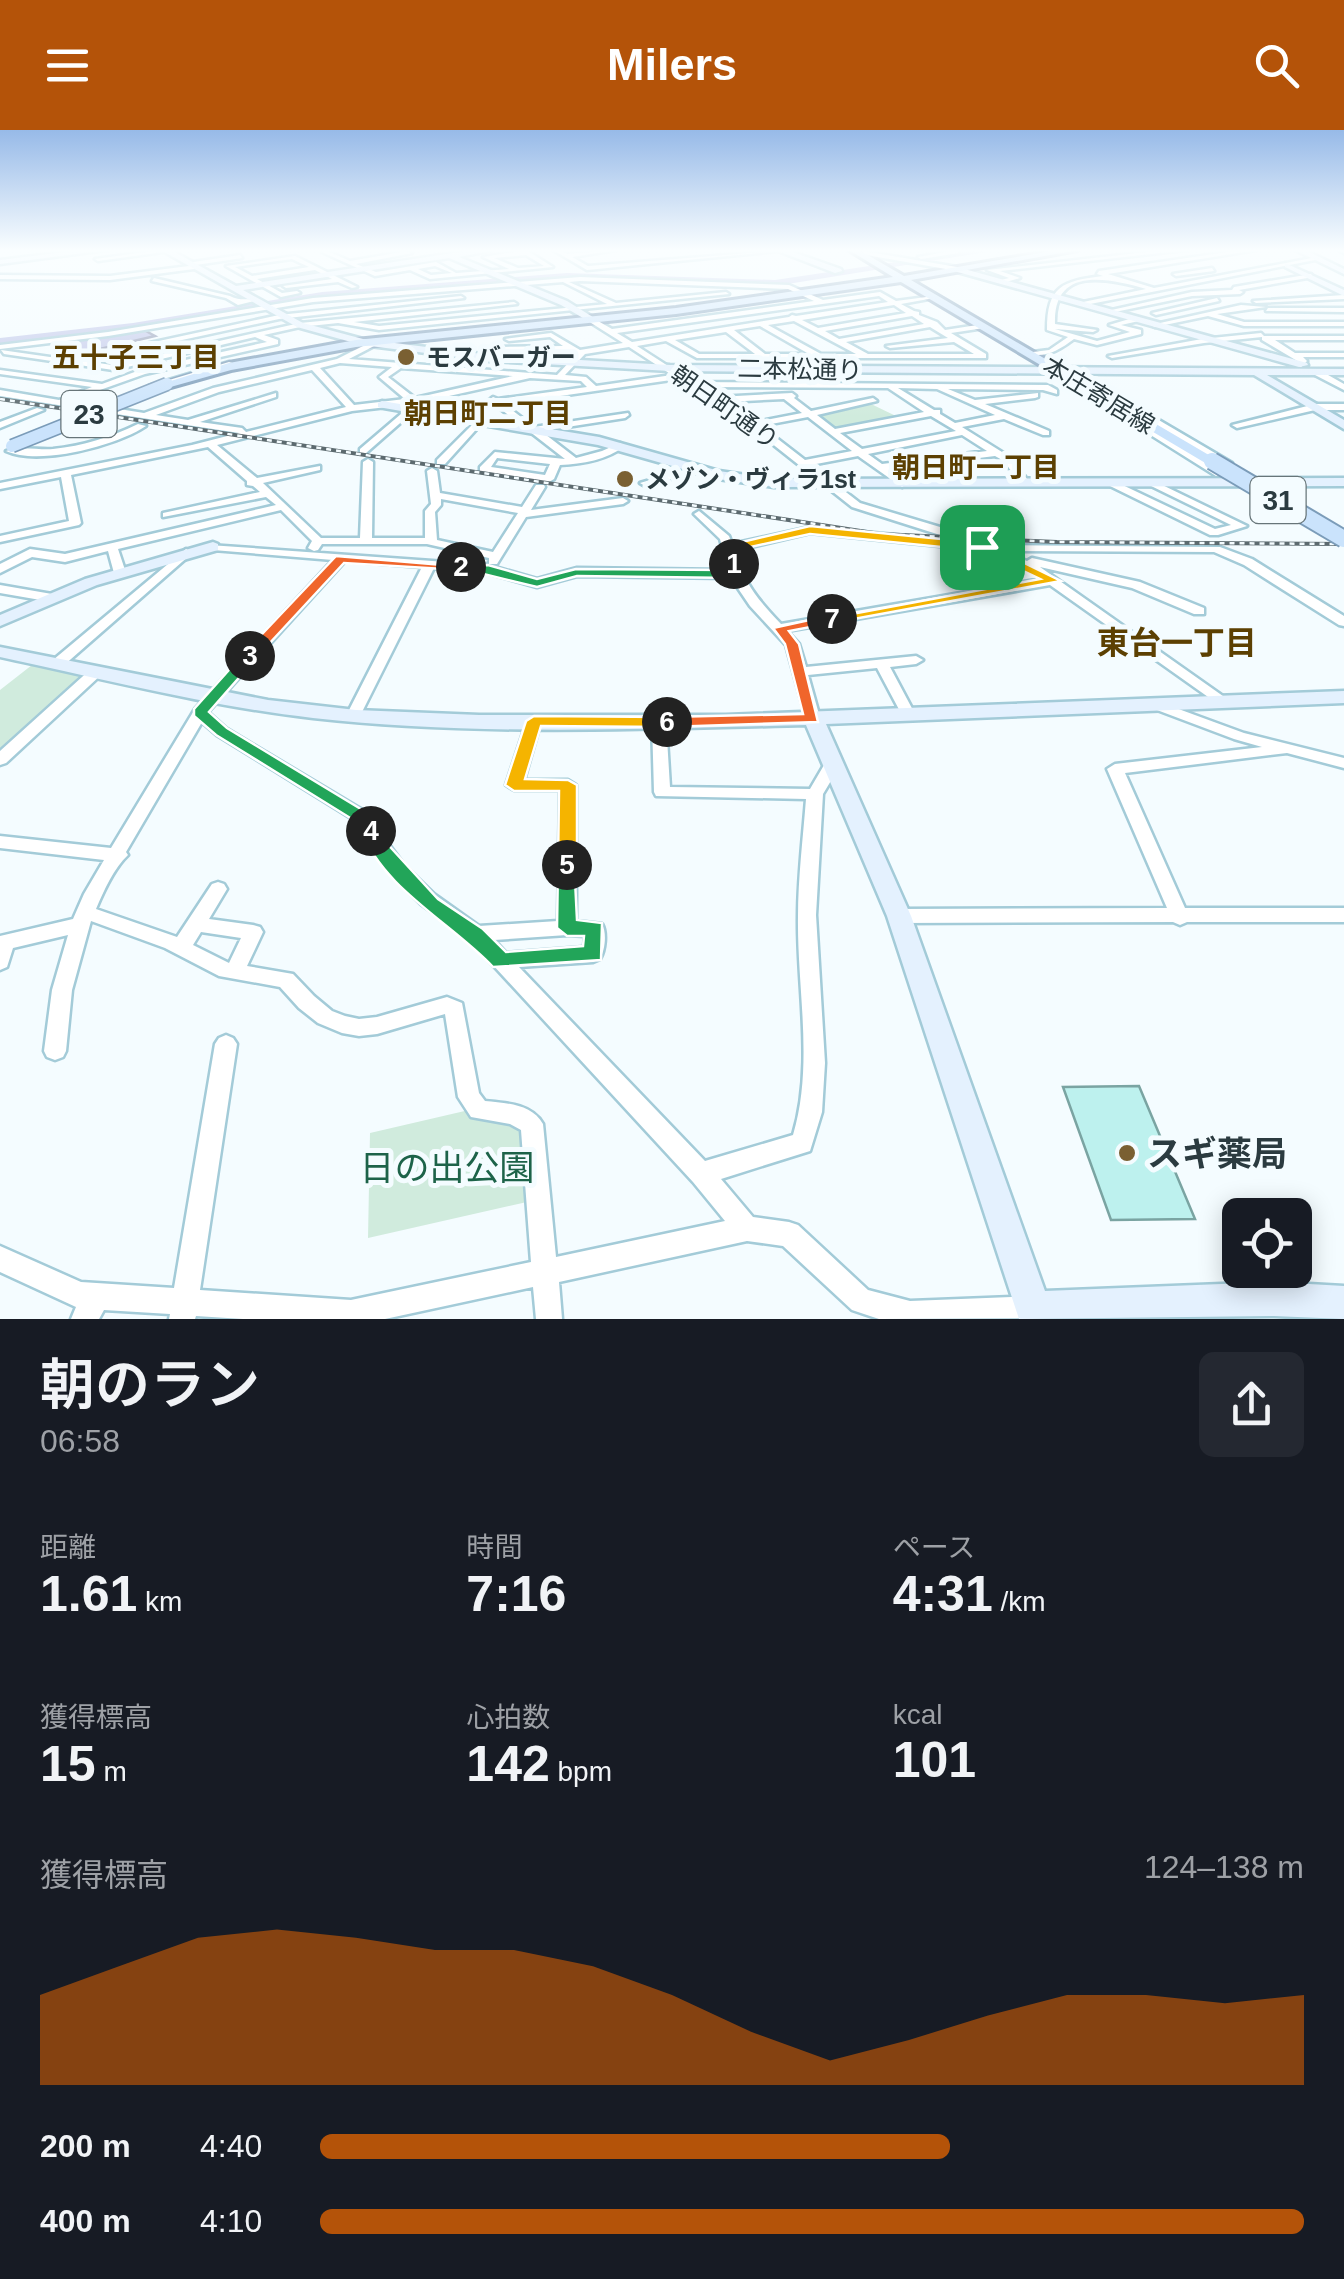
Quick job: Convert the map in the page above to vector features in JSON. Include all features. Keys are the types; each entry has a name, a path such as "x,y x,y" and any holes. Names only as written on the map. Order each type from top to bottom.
{"main road":[{"name":"23","path":"5,450 170,385 240,364 497,323 591,319 719,305"},
{"name":"本庄寄居線","path":"946,305 1344,539"}],"street":[{"path":"0,349 148,328 244,305"},
{"name":"二本松通り","path":"259,305 300,326 367,342 568,364 670,368 801,363 1060,372 1344,372"},
{"path":"71,362 164,338 279,317 377,305"},
{"path":"409,305 419,324"},
{"path":"112,368 180,349 300,326 499,305"},
{"path":"517,305 535,314"},
{"path":"566,305 591,319"},
{"path":"336,321 379,328 497,323 535,314 622,305"},
{"path":"571,349 617,334 795,305"},
{"path":"500,349 571,349 632,343 876,305"},
{"path":"666,338 697,356 763,356 801,363 821,357 982,356 904,305"},
{"path":"1050,305 1054,334 1096,343 1136,319"},
{"path":"1100,305 1136,319 1178,320 1242,306 1344,310"},
{"path":"1156,319 1199,305"},
{"path":"1315,305 1323,310"},
{"path":"715,306 731,315"},
{"path":"1110,311 1134,306 1202,340 1344,425"},
{"path":"1262,306 1285,324"},
{"path":"775,308 870,358"},
{"path":"818,330 916,313"},
{"path":"1208,314 1263,336 1302,361 1301,365"},
{"path":"1188,318 1244,329"},
{"name":"朝日町通り","path":"591,319 754,424 856,505 1023,564"},
{"path":"497,323 509,339"},
{"path":"761,324 821,357"},
{"path":"839,341 934,324"},
{"path":"1311,324 1341,339"},
{"path":"1112,356 1244,329 1344,324"},
{"path":"1051,325 1093,330"},
{"path":"946,332 981,326"},
{"path":"148,328 180,349"},
{"path":"727,330 763,356"},
{"path":"1113,331 1156,350"},
{"path":"58,403 142,372 275,342 254,334"},
{"path":"870,335 916,358"},
{"path":"472,371 509,339 551,336 571,349"},
{"path":"1263,336 1341,339"},
{"path":"1029,353 1051,352 1071,338"},
{"path":"1,372 66,348 67,340"},
{"path":"890,346 958,340"},
{"path":"1202,340 1344,372"},
{"path":"340,361 367,342"},
{"path":"0,349 142,372"},
{"path":"559,377 568,364 571,349"},
{"path":"1292,354 1344,355"},
{"path":"941,358 956,386"},
{"path":"5,450 28,454 120,437 142,421 203,395 340,361 582,379 595,389"},
{"path":"176,363 198,372"},
{"path":"718,400 787,398 809,392 801,363"},
{"path":"5,450 198,372 240,364"},
{"path":"314,366 352,408"},
{"path":"399,366 383,376 412,406"},
{"path":"1,372 102,386"},
{"path":"1318,373 1344,387"},
{"path":"366,542 365,456 412,406 530,375"},
{"path":"498,402 682,376"},
{"path":"261,380 291,423"},
{"path":"694,384 1044,387 1054,392 970,403"},
{"path":"1,402 75,415 109,411 170,385 203,395"},
{"path":"846,385 904,418"},
{"path":"888,386 937,412 958,430 1007,459 1025,483"},
{"path":"938,386 1046,433"},
{"path":"477,389 573,460"},
{"path":"187,423 273,395"},
{"path":"787,398 902,484"},
{"path":"754,424 873,401"},
{"path":"1,402 58,403 227,439"},
{"path":"0,486 211,444 352,408 382,405 412,406 620,446 741,480 830,485 1344,482"},
{"path":"1237,425 1316,408 1344,407"},
{"path":"0,425 40,410"},
{"path":"109,411 142,421 250,433"},
{"path":"836,431 937,412"},
{"path":"5,450 75,415"},
{"path":"532,430 625,415"},
{"path":"1234,482 1125,415 1154,421 1261,482"},
{"path":"804,463 958,430 1004,416"},
{"path":"432,542 430,511 436,505 437,466 479,421"},
{"path":"120,437 125,461"},
{"path":"211,444 264,494 296,515 318,541 432,542 497,556"},
{"path":"556,464 549,479 484,469 496,455 556,464 608,454 620,446"},
{"path":"881,467 996,452"},
{"path":"28,454 36,478"},
{"path":"252,483 316,468"},
{"path":"645,483 698,469"},
{"path":"0,539 75,522 65,472"},
{"path":"1112,483 1214,533 1241,526 1150,483"},
{"path":"488,568 540,488"},
{"path":"167,515 264,494"},
{"path":"434,495 526,513 623,500"},
{"path":"0,570 30,553 64,558 280,507"},
{"path":"699,514 730,548 735,574 754,602 792,644 813,718 900,916 1036,1314"},
{"path":"730,548 810,530 982,547 1216,548 1248,562 1344,622"},
{"path":"312,556 318,541"},
{"path":"0,621 120,573 213,547 488,568 537,583 576,572 735,574"},
{"path":"112,548 120,573"},
{"path":"58,664 186,553"},
{"path":"56,1051 62,990 92,894 119,855 200,712 340,559"},
{"path":"1023,564 1034,562 1136,586 1199,612"},
{"path":"353,716 430,564"},
{"path":"1023,564 1054,581 1222,701"},
{"path":"780,628 1054,581"},
{"path":"0,589 52,598"},
{"path":"0,652 214,694 353,716 658,722 1344,697"},
{"path":"801,672 916,660"},
{"path":"882,664 908,714"},
{"path":"0,760 97,671"},
{"path":"1154,704 1240,736 1344,763"},
{"path":"200,712 222,732 368,821 375,842 431,904 476,934 701,1174 747,1229"},
{"path":"534,721 514,785 568,785 567,928"},
{"path":"658,722 662,792 814,794"},
{"path":"1180,918 1115,769 1290,748"},
{"path":"701,1174 802,1143 810,1112 814,1063 808,916 814,794 833,764"},
{"path":"0,842 119,855"},
{"path":"181,947 218,889"},
{"path":"900,916 1344,916"},
{"path":"0,962 5,942 84,919 181,947 235,971 286,980 314,1012 352,1027 367,1029 447,1004 454,1008 468,1096 479,1110 513,1114 532,1124 549,1319"},
{"path":"195,924 252,932 235,971"},
{"path":"476,934 595,929 593,954 501,961"},
{"path":"183,1310 226,1044"},
{"path":"0,1259 80,1295 91,1308 352,1313 747,1229 789,1234 861,1302 910,1314 1036,1314 1274,1299 1344,1303"}],"green space":[{"path":"869,403 898,417 839,429 818,416"},
{"path":"32,665 87,675 0,753 0,690"},
{"name":"日の出公園","path":"469,1110 523,1127 527,1202 368,1238 370,1133"}],"water":[{"path":"144,330 155,336 66,357 53,356 72,348 74,340"}],"building":[{"name":"スギ薬局","path":"1139,1086 1195,1219 1111,1220 1063,1087"}],"waterway":[{"path":"0,341 133,326 258,305"}],"railway":[{"path":"0,399 880,534 1057,542 1344,544"}],"place":[{"name":"モスバーガー","path":"406,357"},
{"name":"メゾン・ヴィラ1st","path":"625,479"},
{"name":"スギ薬局","path":"1127,1153"}],"district":[{"name":"五十子三丁目","path":"136,357"},
{"name":"朝日町二丁目","path":"488,413"},
{"name":"朝日町一丁目","path":"976,467"},
{"name":"東台一丁目","path":"1177,643"}],"route":[{"path":"810,530 982,547 1034,568 1054,581 780,628 792,644 813,718 534,721 514,785 568,785 567,928 595,929 593,954 501,961 476,934 431,904 375,842 368,821 222,732 200,712 340,559 488,568 537,583 576,572 735,574 730,548 810,530"}]}
